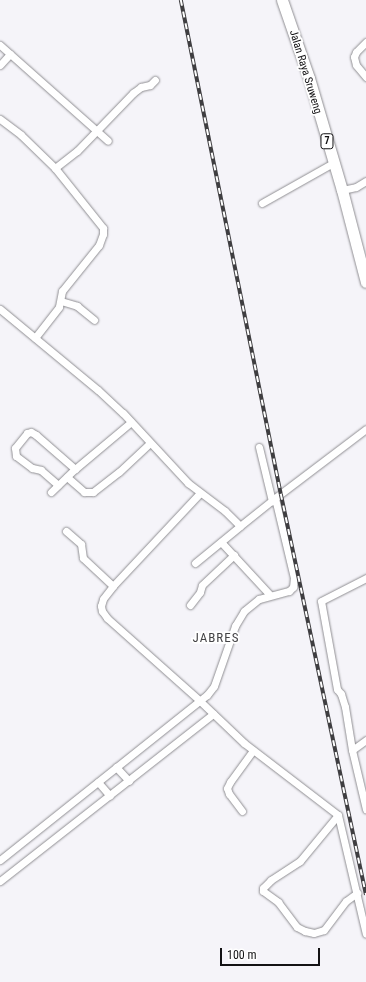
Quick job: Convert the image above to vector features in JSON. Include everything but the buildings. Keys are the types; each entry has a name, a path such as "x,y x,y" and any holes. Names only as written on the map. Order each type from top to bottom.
{"highway":[{"name":"Jalan Raya Sruweng","path":"282,0 309,78 342,190 366,282"}],"street":[{"path":"366,42 356,52 354,57 356,65 366,77"},
{"path":"0,45 108,141"},
{"path":"0,65 10,54"},
{"path":"55,168 78,151 134,93 141,87 150,85 156,80"},
{"path":"0,119 21,135 55,168 103,228 104,234 99,245 62,291 61,302 58,308 35,338"},
{"path":"262,203 333,163"},
{"path":"342,190 356,187 366,181"},
{"path":"61,302 77,306 94,320"},
{"path":"0,309 98,390 200,493 225,511 240,526"},
{"path":"51,492 75,469 131,422"},
{"path":"195,563 273,499 366,429"},
{"path":"58,485 41,470 32,468 16,456 15,448 27,433 31,432 36,435 75,469"},
{"path":"67,477 84,492 93,492 119,472 150,443"},
{"path":"0,860 200,700 214,686 239,617 251,604 270,595 289,591 295,583 259,447"},
{"path":"200,493 113,586 103,599 101,606 107,618 200,700 213,714 253,750 338,815 366,934"},
{"path":"66,531 81,544 82,556 85,560 113,586"},
{"path":"221,542 270,595"},
{"path":"190,605 200,592 202,585 234,555"},
{"path":"366,578 320,601 337,689 341,694 345,707 352,750 366,809"},
{"path":"0,882 213,714"},
{"path":"352,750 366,740"},
{"path":"242,811 229,794 227,788 253,750"},
{"path":"116,767 129,781"},
{"path":"98,782 110,796"},
{"path":"338,815 300,861 271,880 262,889 266,894 278,902 297,927 305,932 314,933 324,930 346,901 357,893"}],"railway":[{"path":"181,0 281,494 366,895"}],"district":[{"name":"JABRES","path":"216,638"}]}
